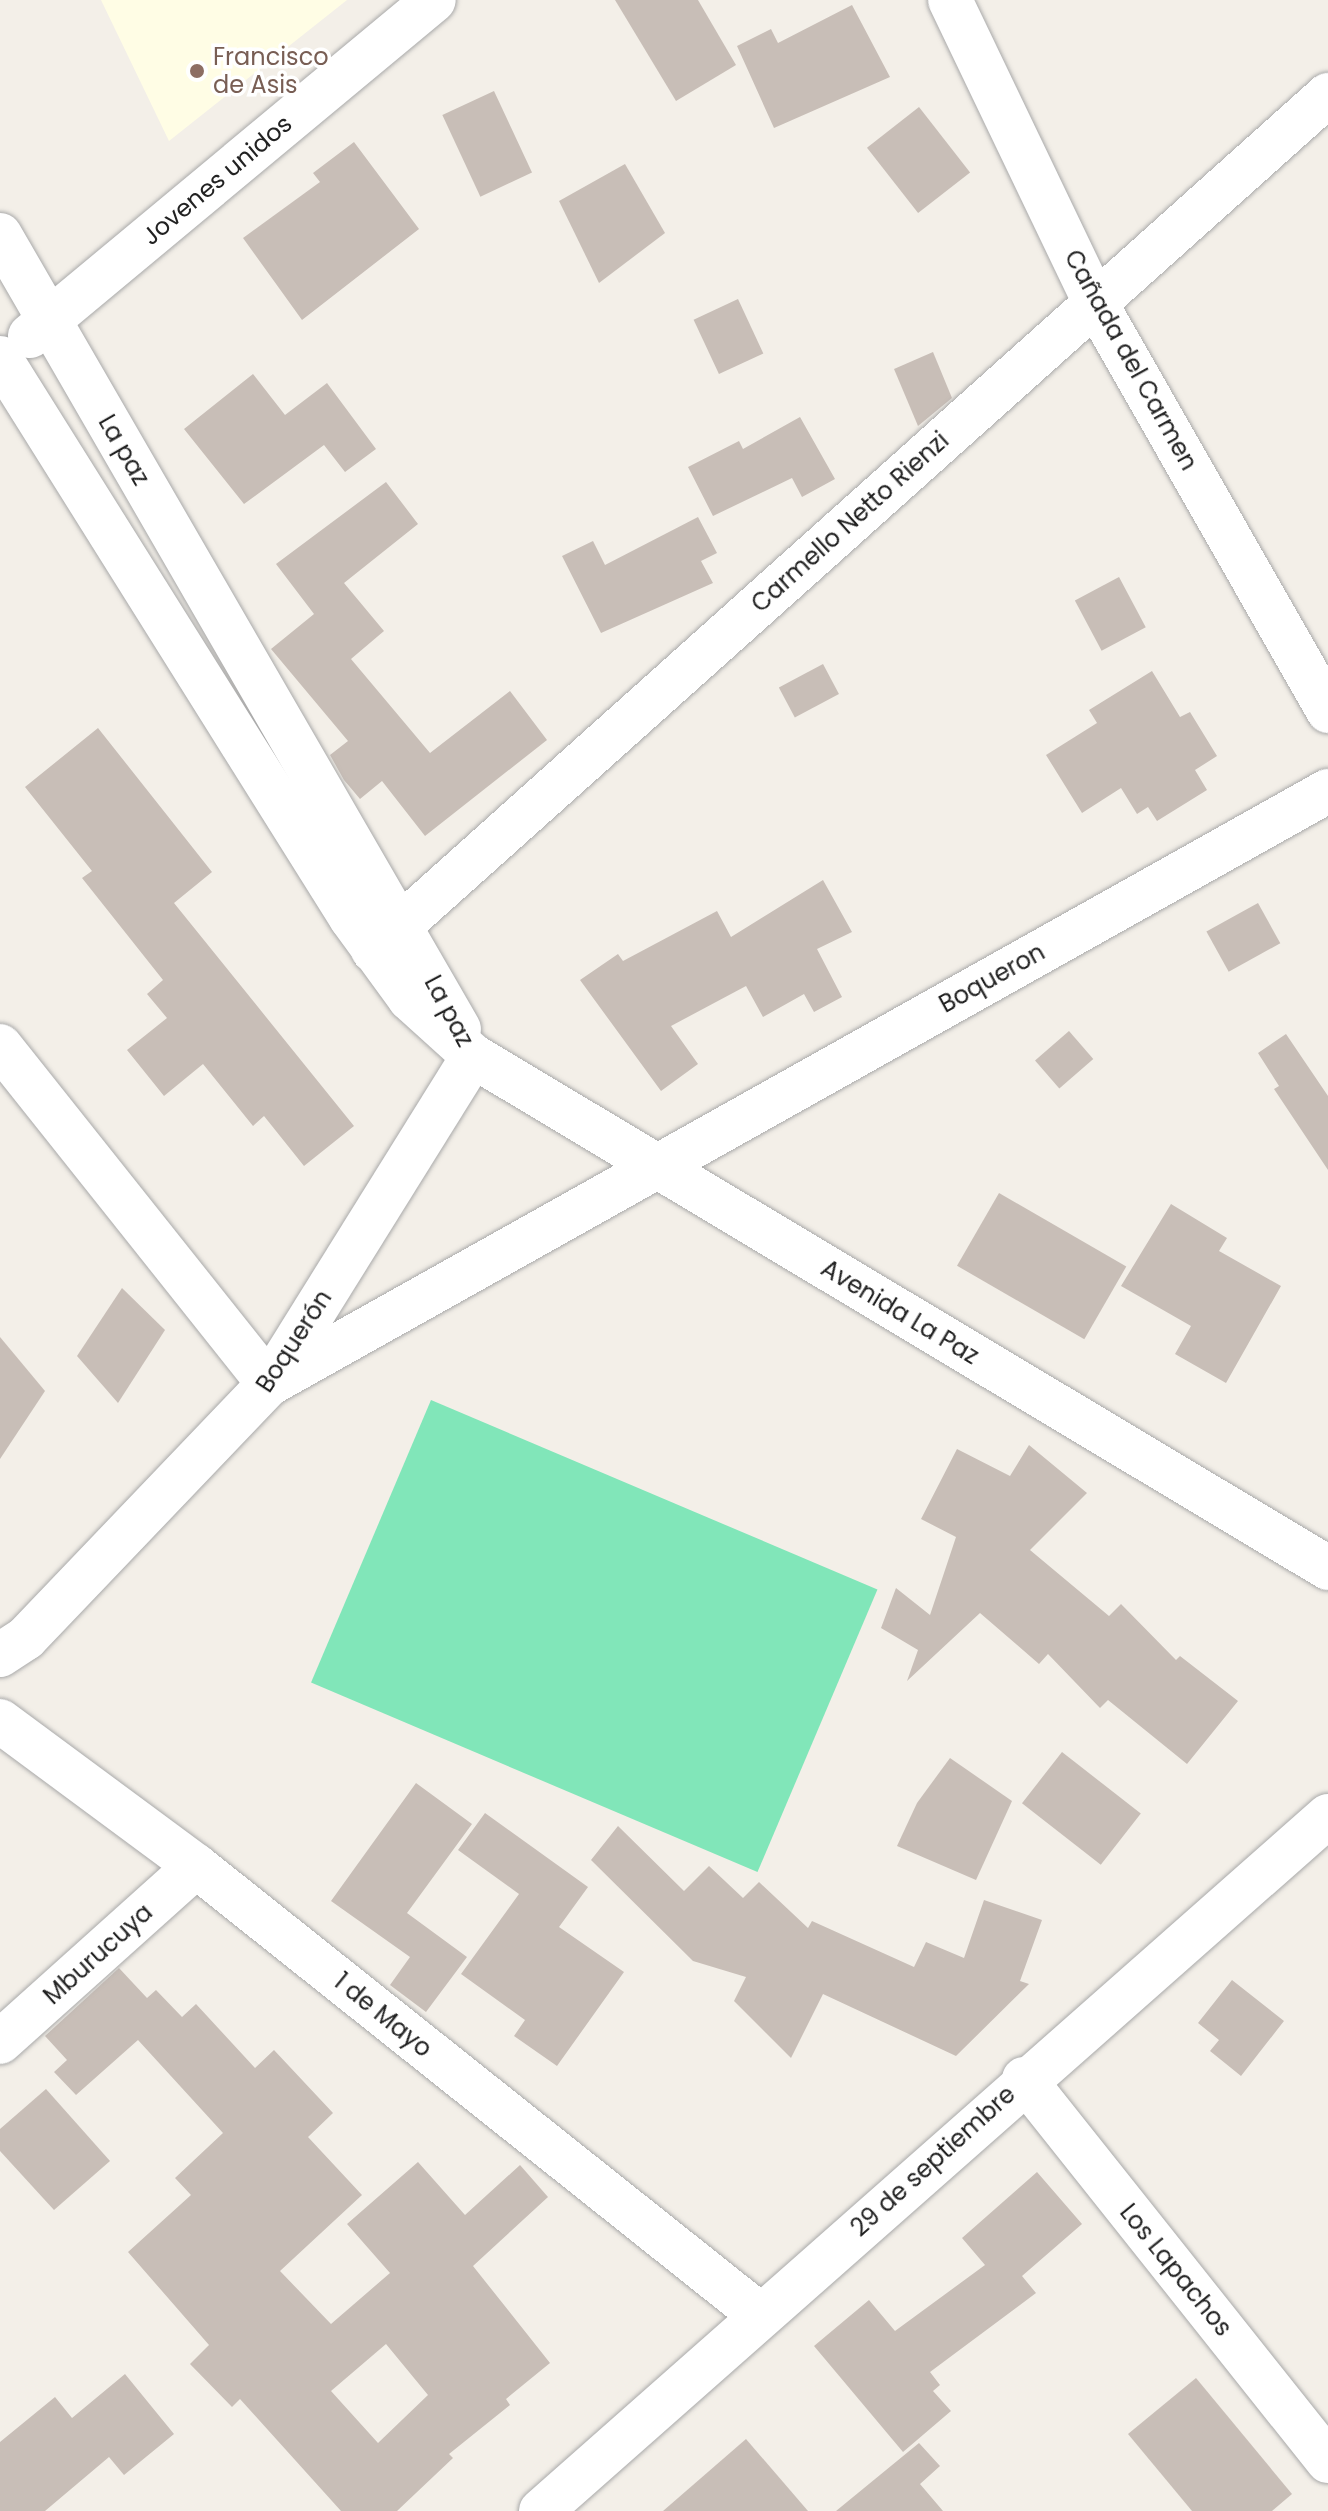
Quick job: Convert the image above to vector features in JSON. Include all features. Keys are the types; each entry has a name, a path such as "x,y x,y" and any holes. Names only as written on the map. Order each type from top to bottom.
{"street":[{"name":"Jovenes unidos","path":"1,359 434,0"},
{"name":"Cañada del Carmen","path":"950,0 1095,302 1328,711"},
{"name":"Carmello Netto Rienzi","path":"387,937 1328,95"},
{"name":"La paz","path":"0,235 50,319 387,937 410,999 473,1056"},
{"name":"La paz","path":"1,359 387,937"},
{"name":"Boqueron","path":"269,1384 1328,791"},
{"path":"0,1046 269,1384"},
{"name":"Avenida La Paz","path":"473,1056 1328,1568"},
{"name":"Boquerón","path":"0,1655 26,1638 269,1384 473,1056"},
{"name":"1 de Mayo","path":"0,1721 196,1866 760,2315"},
{"name":"29 de septiembre","path":"541,2511 1024,2079 1328,1816"},
{"name":"Mburucuya","path":"0,2042 196,1866"},
{"name":"Los Lapachos","path":"1024,2079 1328,2461"}],"shaded area":[{"name":"Francisco de Asis","path":"101,0 347,0 169,141"}],"green space":[{"path":"431,1400 877,1590 757,1872 311,1683"}],"building":[{"path":"615,0 698,0 736,65 676,101"},
{"path":"852,5 890,77 774,128 737,46 771,29 778,43"},
{"path":"494,91 532,173 480,197 442,115"},
{"path":"919,107 970,172 918,213 867,148"},
{"path":"354,142 419,229 302,320 243,238 320,182 313,173"},
{"path":"625,164 665,233 599,283 559,201"},
{"path":"738,299 763,353 719,374 694,320"},
{"path":"933,352 952,398 918,426 894,369"},
{"path":"253,374 285,415 327,383 376,449 345,472 324,445 244,504 184,429"},
{"path":"800,417 835,479 802,497 792,478 713,516 688,467 739,441 743,449"},
{"path":"386,482 418,524 344,583 384,631 351,659 430,753 510,691 547,740 425,836 382,781 360,799 344,780 330,755 348,741 271,649 314,614 276,564"},
{"path":"698,517 717,553 701,561 713,583 601,633 562,556 593,541 605,565"},
{"path":"1119,577 1146,627 1102,651 1075,600"},
{"path":"823,664 839,694 795,717 779,687"},
{"path":"1152,671 1180,717 1190,712 1217,756 1195,770 1207,790 1157,821 1148,807 1137,814 1121,788 1082,813 1046,755 1097,723 1089,710"},
{"path":"98,728 212,872 174,903 354,1126 304,1166 264,1116 253,1126 203,1064 164,1096 127,1050 167,1018 147,994 163,980 82,878 92,871 25,787"},
{"path":"823,880 852,932 817,949 842,997 814,1012 804,994 763,1017 746,986 671,1026 698,1064 661,1091 580,980 618,954 623,961 717,911 731,937"},
{"path":"1258,903 1280,943 1229,972 1206,932"},
{"path":"1069,1031 1093,1059 1059,1088 1035,1061"},
{"path":"1286,1034 1328,1096 1328,1170 1274,1089 1279,1086 1258,1053"},
{"path":"999,1193 1126,1266 1084,1339 957,1266"},
{"path":"1171,1204 1227,1238 1219,1251 1281,1286 1226,1383 1175,1354 1191,1326 1121,1286"},
{"path":"122,1288 165,1330 118,1403 77,1356"},
{"path":"0,1337 45,1391 0,1459"},
{"path":"1029,1445 1087,1493 1030,1550 1109,1616 1121,1604 1176,1660 1180,1656 1238,1701 1187,1764 1108,1700 1100,1708 1048,1654 1039,1664 980,1613 907,1681 918,1650 881,1628 896,1588 930,1615 956,1537 921,1519 957,1449 1010,1476"},
{"path":"1062,1752 1141,1814 1101,1865 1022,1803"},
{"path":"950,1758 1012,1801 976,1880 897,1846 917,1803"},
{"path":"416,1783 472,1824 407,1913 467,1957 426,2012 390,1985 410,1957 331,1901"},
{"path":"485,1813 588,1887 559,1927 624,1972 557,2066 514,2036 525,2020 461,1974 519,1894 458,1850"},
{"path":"618,1826 684,1891 709,1866 743,1898 759,1882 808,1928 812,1921 914,1967 926,1942 964,1958 984,1900 1042,1920 1020,1981 1029,1984 956,2056 823,1994 791,2058 734,2001 746,1977 693,1961 591,1860"},
{"path":"119,1968 147,1998 156,1990 182,2017 196,2004 255,2068 274,2050 333,2113 308,2137 362,2195 280,2271 331,2324 390,2273 347,2224 418,2162 465,2215 520,2165 548,2197 473,2266 550,2363 506,2399 510,2405 449,2454 453,2458 397,2511 341,2511 240,2399 232,2407 190,2364 209,2345 128,2252 191,2195 175,2178 223,2133 138,2040 76,2095 54,2072 67,2060 45,2036","holes":["386,2344 428,2395 378,2443 331,2391"]},
{"path":"1232,1980 1284,2021 1241,2076 1210,2051 1219,2040 1198,2023"},
{"path":"46,2089 110,2161 54,2210 0,2151 0,2129"},
{"path":"1037,2172 1082,2224 1022,2276 1036,2293 930,2372 940,2385 933,2391 951,2411 903,2452 814,2346 869,2300 895,2331 985,2265 962,2238"},
{"path":"125,2374 174,2434 124,2475 109,2457 45,2511 0,2511 0,2442 55,2397 72,2418"},
{"path":"1196,2378 1292,2494 1272,2511 1192,2511 1128,2434"},
{"path":"746,2439 808,2511 663,2511"},
{"path":"919,2443 940,2466 920,2484 943,2511 836,2511"}],"place":[{"name":"Francisco de Asis","path":"197,71"}]}
